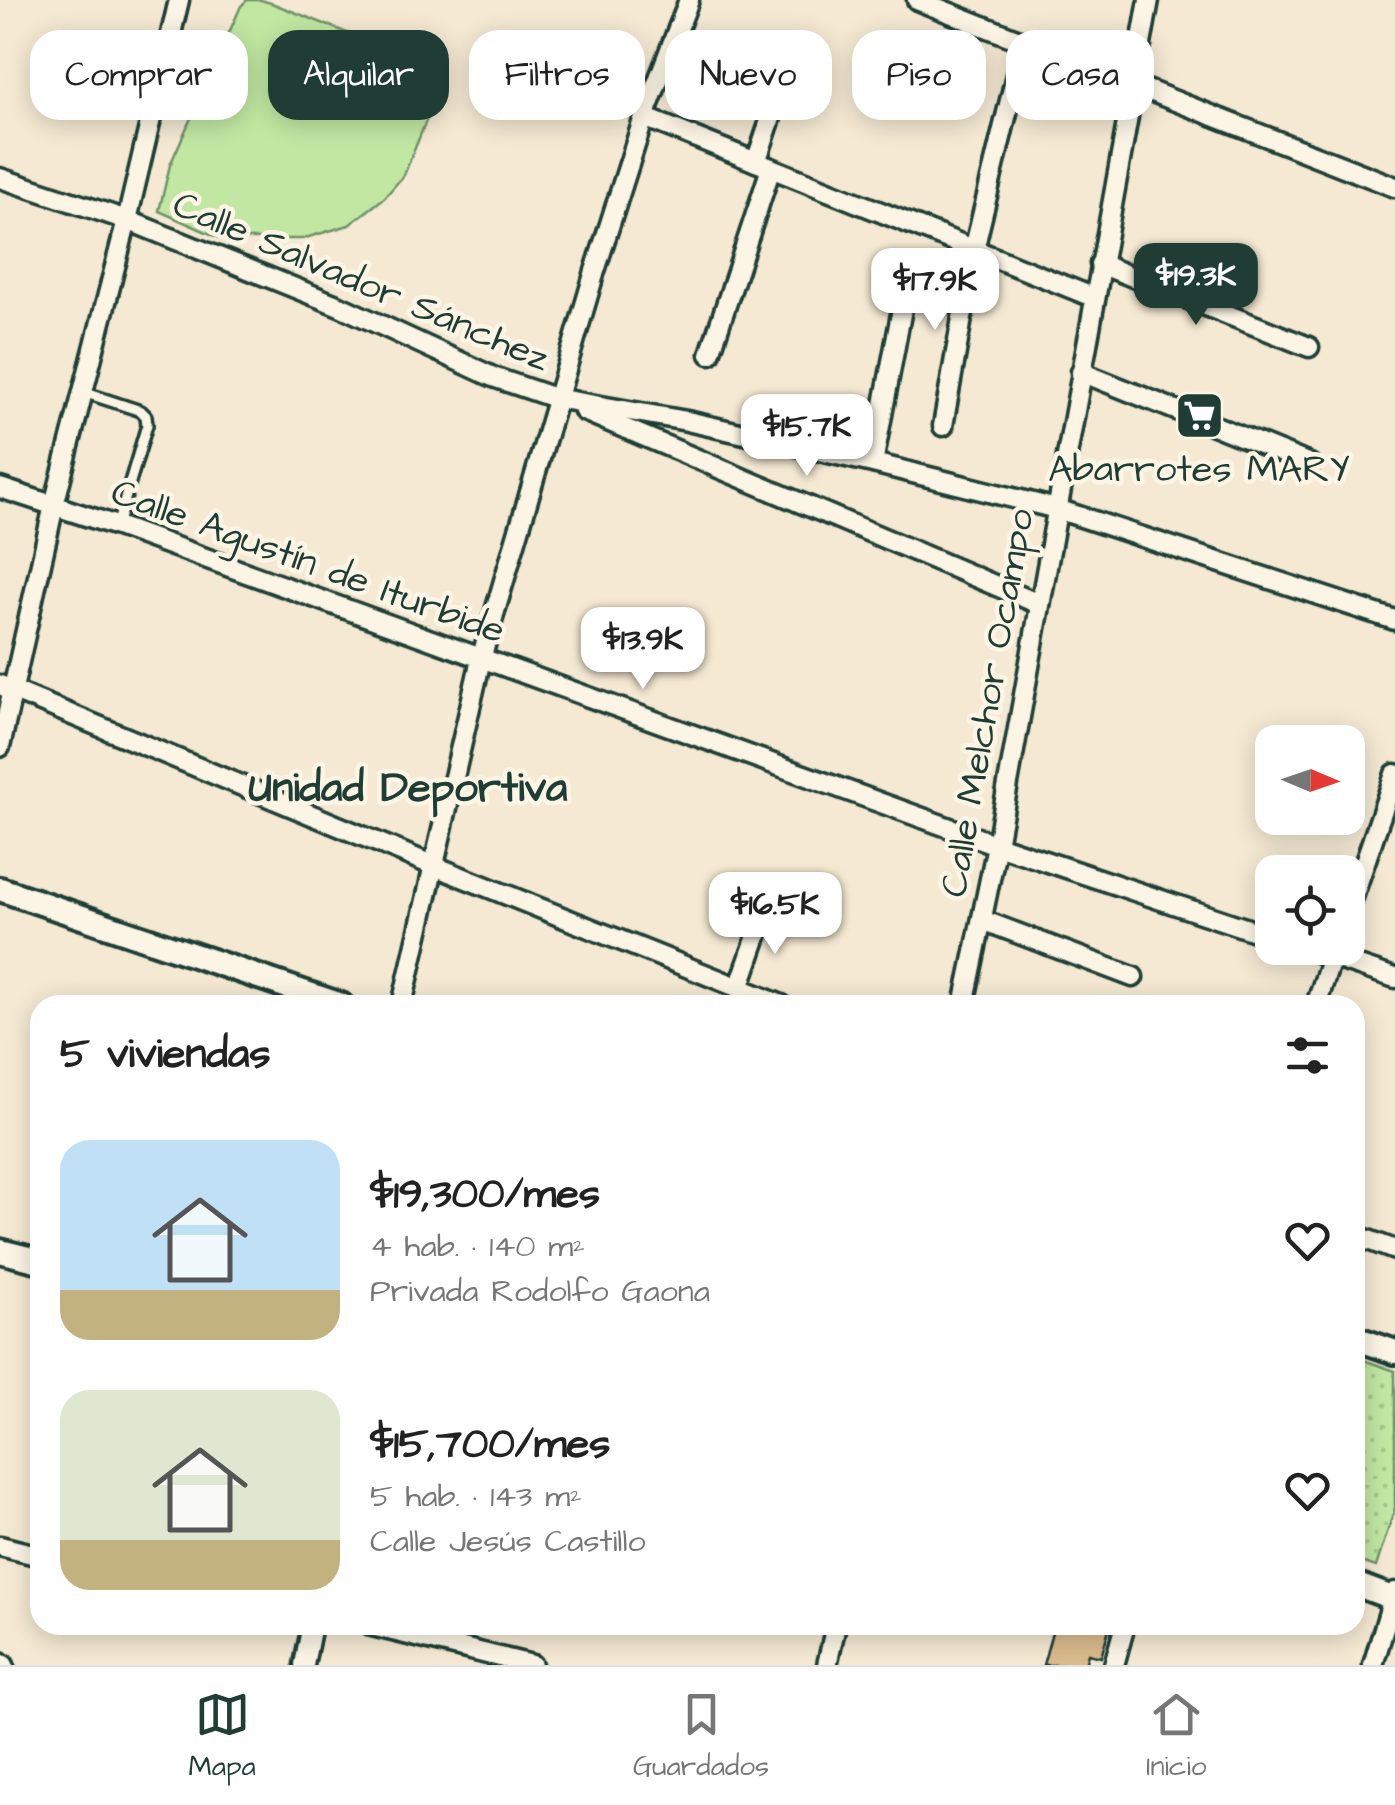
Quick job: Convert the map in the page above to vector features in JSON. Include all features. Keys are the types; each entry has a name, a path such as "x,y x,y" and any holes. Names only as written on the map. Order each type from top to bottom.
{"street":[{"path":"0,747 7,687 179,0"},
{"path":"645,113 689,0"},
{"path":"917,0 1006,35"},
{"name":"Calle Melchor Ocampo","path":"1143,30 1149,0"},
{"path":"1154,91 1395,187"},
{"path":"645,116 1095,298"},
{"path":"942,426 974,250 1006,117"},
{"path":"404,995 481,659 556,398 643,120"},
{"path":"710,354 775,120"},
{"name":"Calle Melchor Ocampo","path":"966,995 997,844 1126,120"},
{"name":"Calle Salvador Sánchez","path":"0,178 127,220 342,306 493,378 556,398 687,421 1057,508 1395,620"},
{"path":"1100,264 1309,348"},
{"path":"873,462 904,298"},
{"path":"1082,372 1310,464"},
{"path":"556,398 1039,604"},
{"name":"Calle Agustín de Iturbide","path":"0,488 117,526 997,844 1255,930"},
{"path":"7,687 432,865 757,995"},
{"path":"1365,862 1395,774"},
{"path":"0,889 313,995"},
{"path":"739,988 766,910"},
{"path":"982,920 1132,977"},
{"path":"1319,995 1330,965"},
{"path":"1364,965 1395,978"},
{"path":"1365,1238 1395,1250"},
{"path":"0,1251 30,1258"},
{"path":"1365,1342 1395,1352"},
{"path":"0,1546 30,1554"},
{"path":"1365,1587 1394,1596 1373,1665"},
{"path":"304,1665 310,1635"},
{"path":"409,1635 532,1665"},
{"path":"827,1665 834,1635"},
{"path":"1114,1665 1122,1635"}],"lane":[{"path":"83,392 146,416 147,425 117,526"}],"green space":[{"path":"247,0 261,0 340,30 268,30 268,120 426,120 404,175 384,198 349,225 302,239 222,239 159,211 170,165 190,120 248,120 248,30 230,30"},
{"path":"1365,1360 1395,1371 1395,1508 1376,1567 1365,1563"}],"building":[{"path":"1051,1635 1107,1635 1101,1657 1088,1654 1085,1665 1043,1665"}],"place":[{"name":"Abarrotes MARY","path":"1199,416"}],"district":[{"name":"Unidad Deportiva","path":"408,789"}]}
